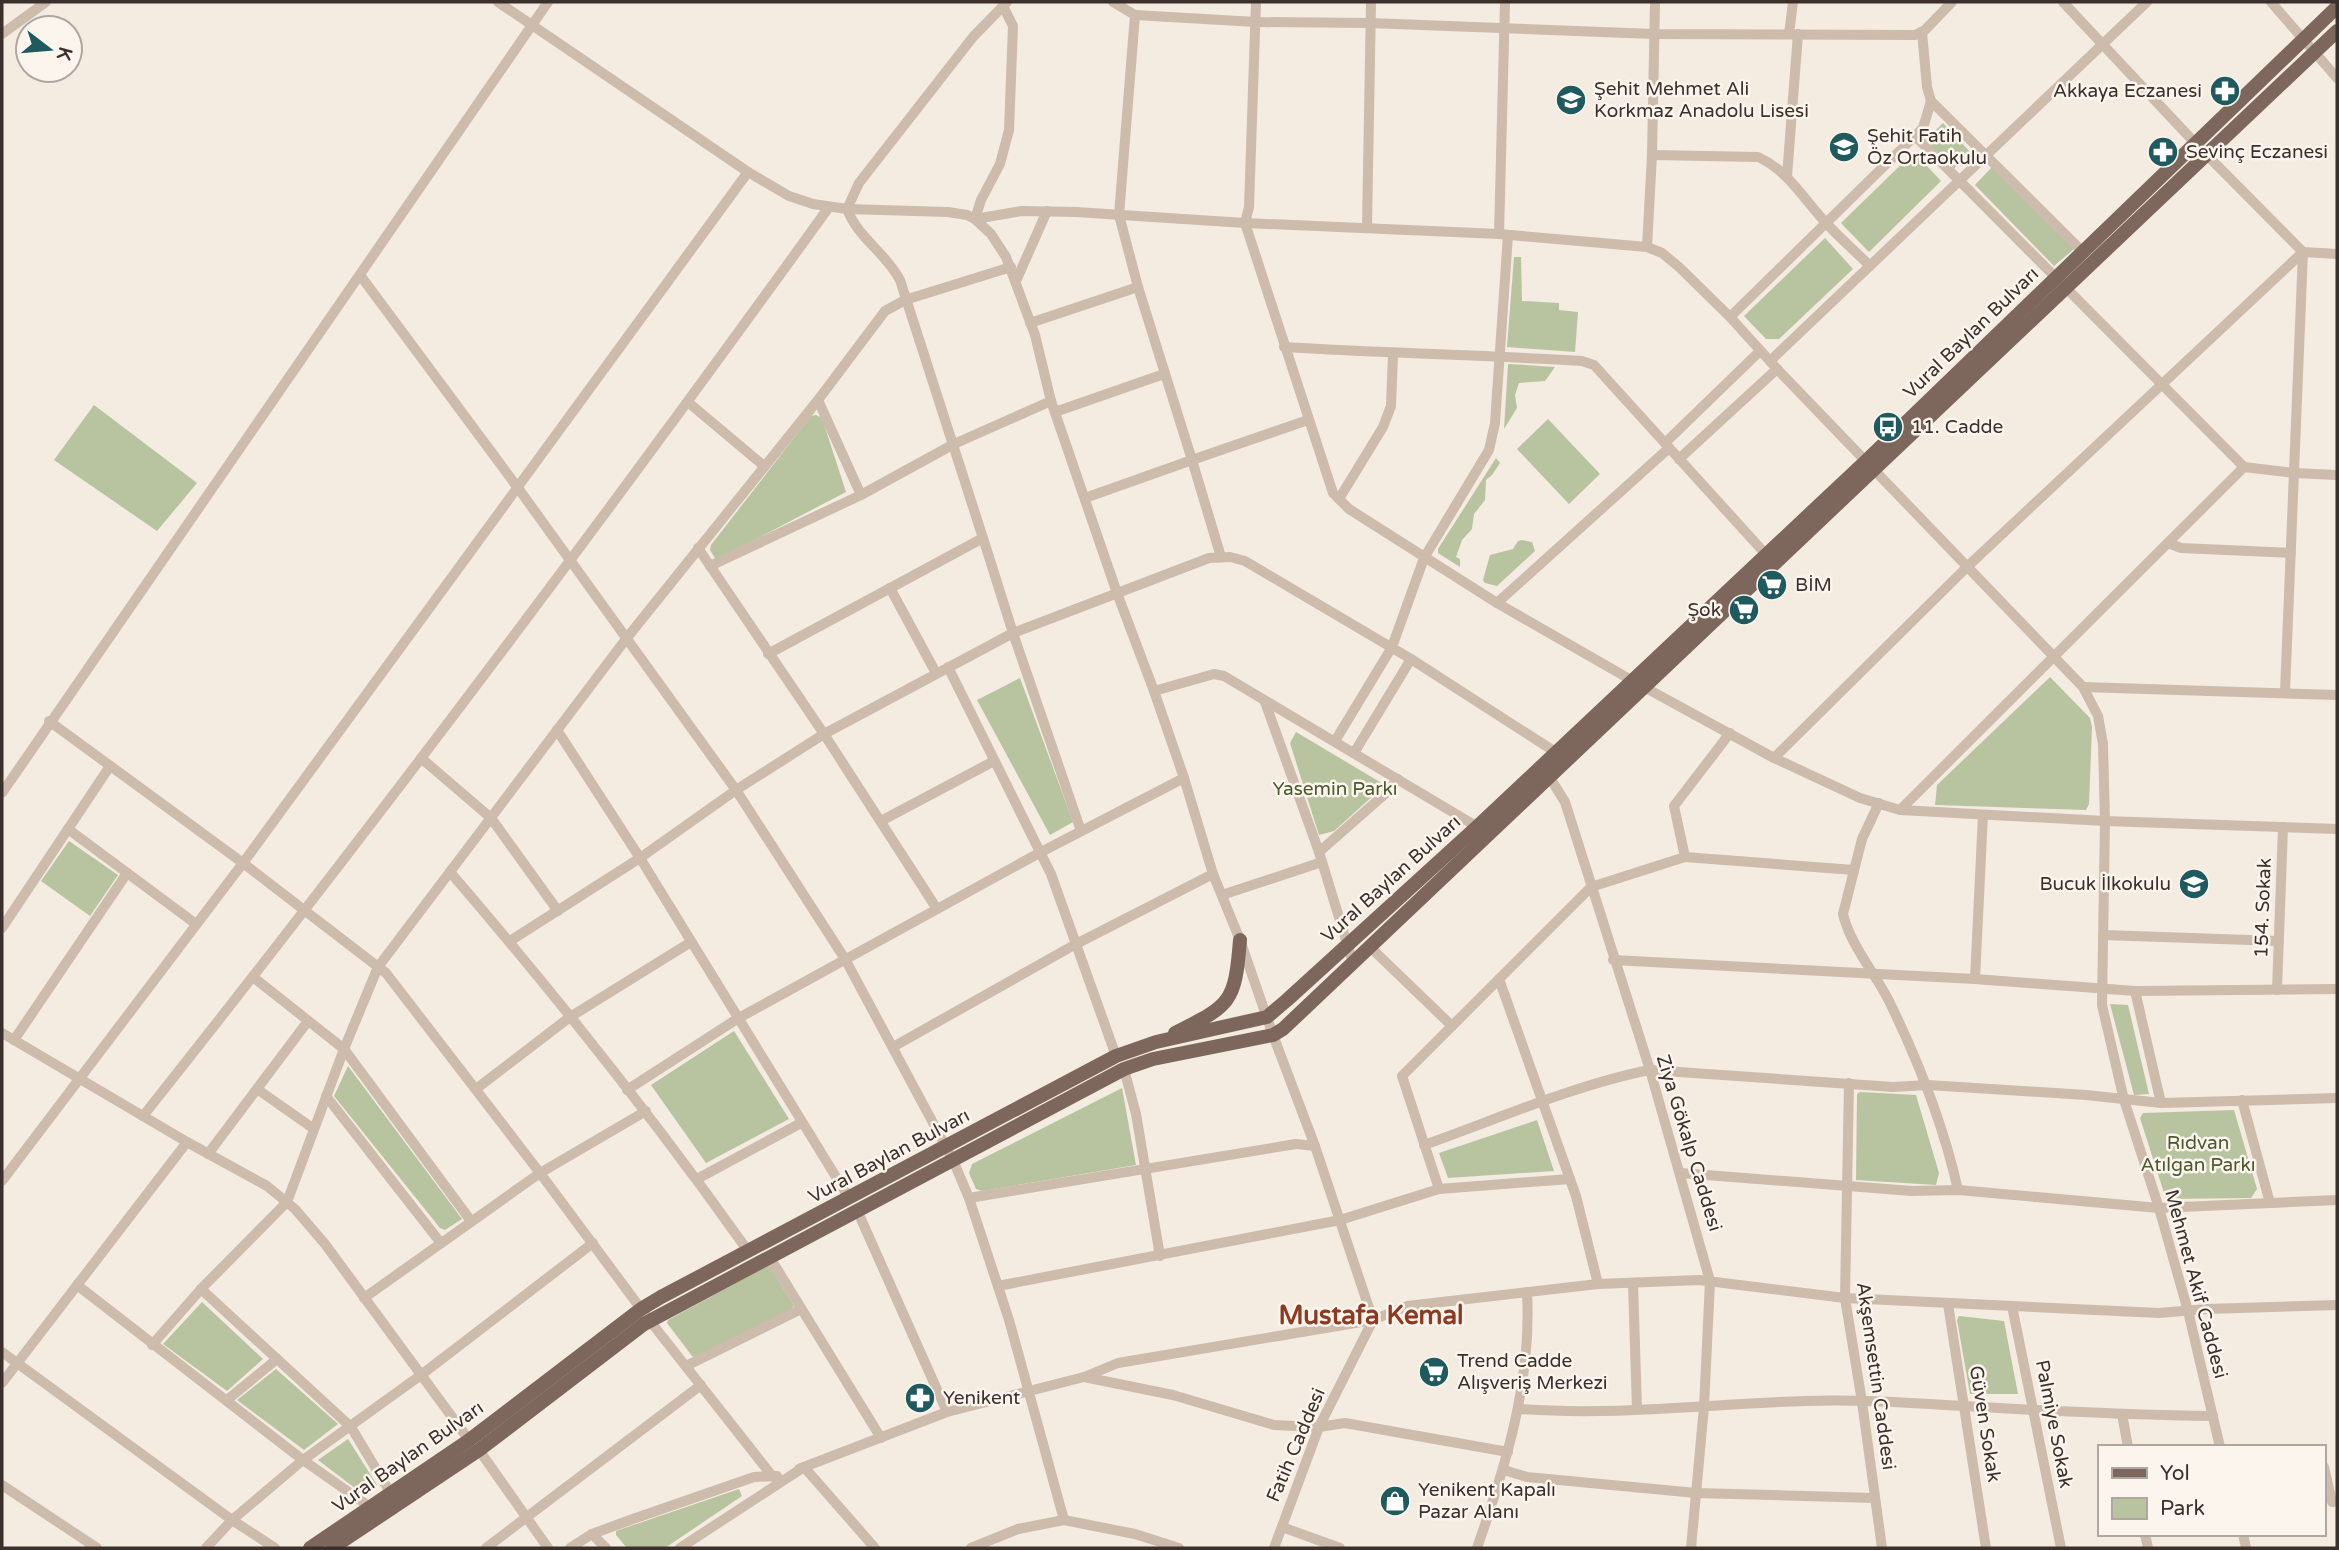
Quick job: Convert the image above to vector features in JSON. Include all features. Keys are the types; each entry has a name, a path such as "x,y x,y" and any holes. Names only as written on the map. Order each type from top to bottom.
{"main road":[{"name":"Vural Baylan Bulvarı","path":"2061,283 2083,252 2337,7"},
{"name":"Vural Baylan Bulvarı","path":"1120,1062 1153,1059 1273,1035 1283,1030 1370,947 1545,771 2061,283 2207,155 2337,31"},
{"name":"Vural Baylan Bulvarı","path":"645,1315 769,1256 853,1204 1156,1042 1267,1017 1483,831"},
{"path":"1156,1042 1212,1014 1225,1002 1234,989 1240,940"},
{"name":"Vural Baylan Bulvarı","path":"332,1548 474,1445 645,1315 748,1251 853,1204"},
{"name":"Vural Baylan Bulvarı","path":"310,1548 370,1507 474,1445"}],"street":[{"path":"2,34 46,2"},
{"path":"498,2 748,172 789,196 847,209 957,212 975,219 1000,245 1016,281 1051,401 1116,593 1184,778 1213,874 1240,940 1315,1146 1373,1320"},
{"path":"2,793 49,721 548,2"},
{"path":"1113,2 1135,15 1256,22 1370,23 1654,34 1915,35 1922,32 1950,3"},
{"path":"1256,2 1249,207 1245,223 1333,493 1349,509 1497,603 1638,684 1774,758 1860,799 1900,810 2337,829"},
{"path":"1367,227 1371,2"},
{"path":"1335,741 1392,647 1424,558 1489,450 1495,423 1500,356 1504,2"},
{"path":"975,219 1005,213 1047,211 1503,234 1647,247 1655,2"},
{"path":"1787,176 1793,2"},
{"path":"2063,2 2195,144 2302,252 2337,254"},
{"path":"1679,460 1870,266 2147,2"},
{"path":"2271,2 2337,78"},
{"path":"847,209 859,183 973,37 1005,4 1013,26 1009,130 1000,164 981,200 975,219"},
{"path":"1135,15 1119,215 1164,374 1221,557"},
{"path":"1922,32 1927,87 1931,101 2083,252"},
{"path":"1730,317 1923,128 1931,101"},
{"path":"1915,136 2244,467 2337,475"},
{"path":"1651,155 1758,156 1770,162 1787,176 1827,224 1870,266"},
{"path":"2,1181 243,863 748,172"},
{"path":"142,1116 304,912 421,758 688,403 829,207"},
{"path":"847,209 856,228 896,271 1013,632 1081,831"},
{"path":"1016,281 1047,211"},
{"name":"Mehmet Akif Caddesi","path":"1647,247 1662,253 1679,267 1730,317 2055,656 2083,688 2098,716 2103,744 2105,821 2102,1005 2124,1100 2159,1208 2188,1311 2220,1445"},
{"path":"1774,758 1968,566 2302,252"},
{"path":"2285,692 2302,252"},
{"path":"152,1345 201,1289 287,1202 378,967 626,639 818,400 885,311 905,300 1011,267"},
{"path":"360,275 736,790 845,959 949,1153 970,1198 998,1286 1064,1520"},
{"path":"1030,323 1138,286"},
{"path":"1284,347 1393,354 1500,356 1582,361 1594,365 1770,559"},
{"path":"1497,603 1667,446 1760,351"},
{"path":"1339,499 1383,427 1391,406 1393,354"},
{"path":"1055,412 1164,374"},
{"path":"818,400 861,495"},
{"path":"710,566 861,495 954,444 1051,401"},
{"path":"688,403 765,466"},
{"path":"1085,498 1308,420"},
{"path":"1900,810 2244,467"},
{"path":"768,654 983,538"},
{"path":"2168,543 2181,548 2291,553"},
{"path":"698,548 824,734 937,909"},
{"path":"510,941 640,858 736,790 824,734 1013,632 1209,558 1245,561 1392,647 1561,756"},
{"path":"890,588 936,673"},
{"path":"1354,753 1411,659"},
{"path":"948,667 1051,874 1120,1062 1136,1114 1160,1256"},
{"path":"1154,691 1214,674 1224,676 1483,831"},
{"path":"2083,688 2337,695"},
{"path":"1265,702 1320,857 1353,963"},
{"path":"49,721 243,863 386,973 645,1315 773,1477"},
{"path":"557,730 640,858 801,1124 853,1204 947,1412"},
{"path":"1685,857 1674,806 1730,733"},
{"path":"421,758 491,818 558,911"},
{"path":"881,821 994,761"},
{"path":"2,928 110,766"},
{"name":"Ziya Gökalp Caddesi","path":"1545,771 1565,802 1650,1070 1710,1281 1704,1408 1691,1548"},
{"path":"627,1090 737,1019 1041,852 1184,778"},
{"path":"1222,895 1320,857 1398,779"},
{"path":"1879,803 1863,839 1843,914 1846,926 1876,976 1927,1085 1952,1162 1958,1190"},
{"path":"1975,979 1983,815"},
{"name":"154. Sokak","path":"2277,990 2283,827"},
{"path":"68,829 196,924"},
{"path":"1438,1189 1402,1076 1591,887 1685,857 1854,870"},
{"path":"450,872 510,941 646,1111 748,1251"},
{"path":"14,1040 127,873"},
{"path":"893,1047 1076,944 1213,874"},
{"path":"2103,935 2279,941"},
{"path":"476,1089 570,1017 691,942"},
{"path":"1370,947 1452,1026"},
{"path":"1613,960 1876,976 1975,979 2135,991 2337,989"},
{"path":"253,977 344,1049 471,1221"},
{"path":"1499,979 1570,1179 1598,1284"},
{"path":"2135,991 2161,1103"},
{"path":"208,1154 308,1021"},
{"path":"2,1033 267,1186 287,1202 325,1244 548,1548"},
{"path":"1424,1145 1544,1102 1650,1070 1893,1087 1927,1085 2085,1095 2161,1103 2337,1098"},
{"name":"Akşemsettin Caddesi","path":"1849,1083 1845,1298 1882,1548"},
{"path":"257,1088 314,1129"},
{"path":"326,1096 440,1242"},
{"path":"2242,1100 2270,1203"},
{"path":"364,1298 540,1173 646,1111"},
{"path":"697,1179 801,1124"},
{"path":"2,1383 187,1142"},
{"path":"970,1198 1296,1144 1315,1146"},
{"path":"1680,1173 1912,1191 1958,1190 2159,1208 2337,1200"},
{"path":"998,1286 1340,1220 1438,1189 1570,1179"},
{"path":"206,1548 232,1520 303,1460 421,1376 593,1243"},
{"path":"769,1256 881,1437"},
{"path":"569,1548 592,1534 754,1478 773,1477 804,1467 947,1412 1084,1377 1118,1363 1373,1320 1407,1306 1598,1284 1710,1281 1845,1298 2159,1313 2244,1307 2337,1305"},
{"path":"1633,1283 1637,1410"},
{"path":"77,1285 303,1460 370,1507"},
{"path":"201,1289 351,1427 391,1494"},
{"path":"1477,1548 1504,1470 1519,1409 1529,1321 1527,1292"},
{"name":"Güven Sokak","path":"1948,1304 1986,1548"},
{"name":"Palmiye Sokak","path":"2012,1306 2061,1548"},
{"path":"686,1366 801,1309"},
{"name":"Fatih Caddesi","path":"1274,1548 1319,1427 1373,1320"},
{"path":"2,1352 232,1520 275,1548"},
{"path":"227,1400 277,1359"},
{"path":"1084,1377 1173,1395 1274,1425 1319,1427 1345,1423 1508,1452"},
{"path":"486,1548 701,1385"},
{"path":"1519,1409 1637,1410 1806,1401 2213,1416"},
{"path":"2122,1414 2128,1445"},
{"path":"680,1548 804,1467"},
{"path":"804,1467 875,1548"},
{"path":"1504,1470 1527,1477 1696,1493 1875,1498"},
{"path":"2325,1471 2332,1502 2337,1501"},
{"path":"2,1485 97,1548"},
{"path":"971,1548 1017,1529 1064,1520 1135,1534 1179,1548"},
{"path":"1282,1527 1340,1548"},
{"path":"592,1534 607,1548"}],"green space":[{"path":"1943,123 1971,153 1951,171 1924,142"},
{"path":"1914,152 1941,181 1869,252 1841,223"},
{"path":"1992,167 2074,249 2054,266 1975,185"},
{"path":"1825,238 1853,269 1779,339 1766,339 1744,316"},
{"path":"1514,257 1521,257 1522,301 1559,303 1559,310 1578,312 1575,352 1507,347"},
{"path":"1508,365 1555,367 1545,381 1519,383 1515,395 1517,408 1504,429"},
{"path":"94,405 197,483 157,531 54,460"},
{"path":"811,416 822,418 846,492 716,560 710,550 711,545"},
{"path":"1548,419 1600,474 1569,504 1517,449"},
{"path":"1496,458 1500,463 1486,480 1485,500 1474,514 1472,529 1462,540 1456,557 1460,559 1460,567 1438,553 1438,549"},
{"path":"1518,541 1532,542 1535,551 1497,586 1485,583 1483,580 1490,555 1513,549"},
{"path":"2050,677 2090,718 2092,727 2089,804 2086,810 1935,805 1937,785"},
{"path":"1020,678 1073,822 1050,835 977,700"},
{"name":"Yasemin Parkı","path":"1296,732 1385,785 1334,831 1319,835 1290,743"},
{"path":"69,841 118,875 90,916 41,881"},
{"path":"2110,1004 2128,1005 2149,1094 2134,1095"},
{"path":"734,1031 789,1119 706,1163 651,1085"},
{"path":"348,1066 462,1219 445,1230 440,1228 334,1096"},
{"path":"1122,1088 1136,1165 982,1191 976,1189 969,1173 972,1164"},
{"path":"1857,1094 1916,1095 1939,1173 1936,1185 1856,1180"},
{"name":"Rıdvan Atılgan Parkı","path":"2234,1110 2257,1189 2251,1198 2166,1199 2140,1118 2143,1113"},
{"path":"1537,1120 1554,1171 1448,1178 1439,1153"},
{"path":"769,1265 794,1306 696,1358 692,1356 667,1323 668,1320"},
{"path":"202,1302 263,1359 227,1391 163,1344"},
{"path":"1959,1316 2004,1321 2018,1394 1970,1394 1957,1320"},
{"path":"276,1369 338,1424 304,1450 237,1400"},
{"path":"348,1439 377,1485 364,1495 318,1460"},
{"path":"739,1489 742,1496 665,1548 627,1548 616,1535 616,1531"}],"place":[{"name":"Akkaya Eczanesi","path":"2225,91"},
{"name":"Şehit Mehmet Ali Korkmaz Anadolu Lisesi","path":"1571,100"},
{"name":"Şehit Fatih Öz Ortaokulu","path":"1844,147"},
{"name":"Sevinç Eczanesi","path":"2163,152"},
{"name":"11. Cadde","path":"1888,427"},
{"name":"BİM","path":"1772,585"},
{"name":"Şok","path":"1744,610"},
{"name":"Bucuk İlkokulu","path":"2194,884"},
{"name":"Trend Cadde Alışveriş Merkezi","path":"1434,1372"},
{"name":"Yenikent","path":"920,1398"},
{"name":"Yenikent Kapalı Pazar Alanı","path":"1395,1501"}],"district":[{"name":"Mustafa Kemal","path":"1371,1315"}]}
